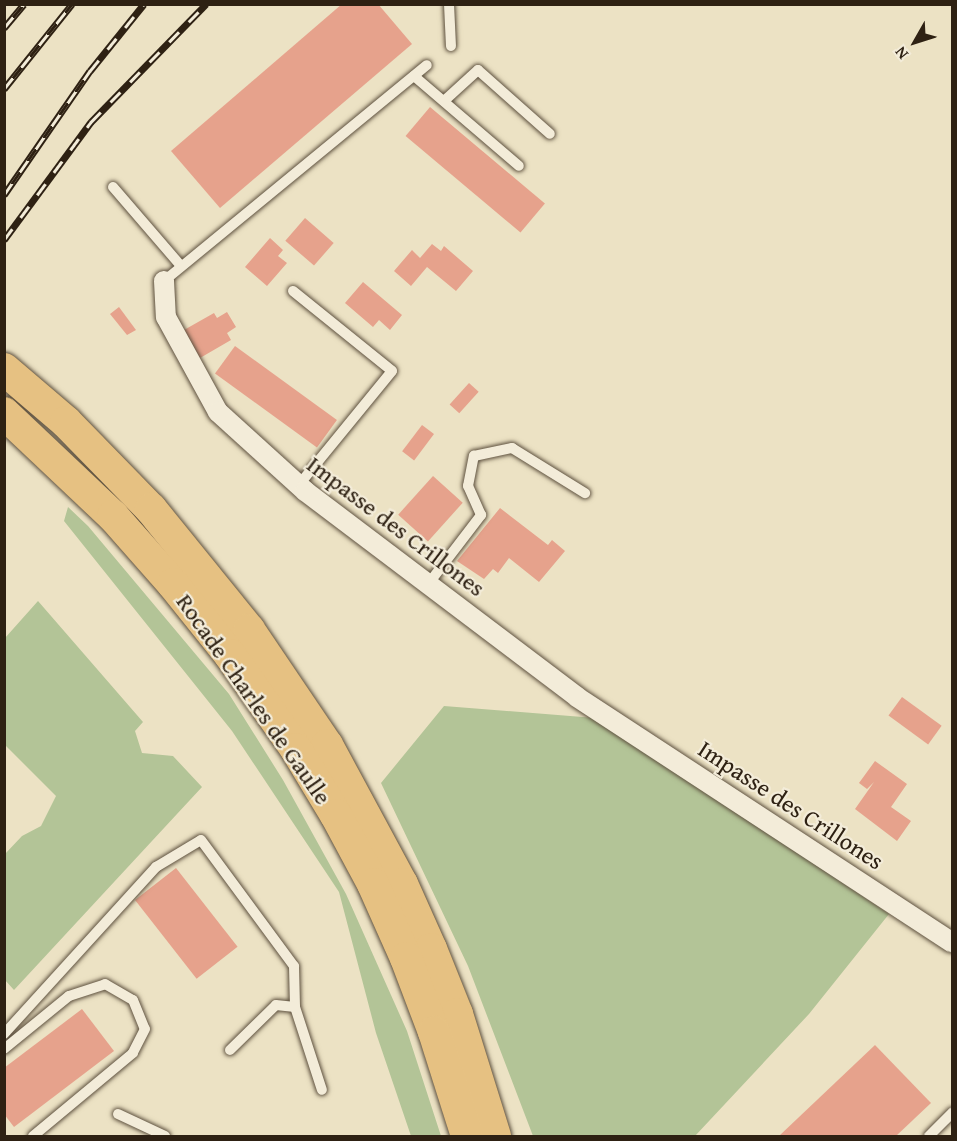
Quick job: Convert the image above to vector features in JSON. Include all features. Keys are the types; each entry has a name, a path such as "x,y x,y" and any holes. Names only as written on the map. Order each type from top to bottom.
{"main road":[{"name":"Rocade Charles de Gaulle","path":"4,369 66,422 151,509 249,630 320,735 402,884 431,949 457,1014 495,1137"},
{"name":"Rocade Charles de Gaulle","path":"4,412 113,516 173,584 230,655 296,749 373,884 401,947 434,1032 467,1137"}],"street":[{"name":"Impasse des Crillones","path":"164,281 166,317 218,412 298,486 577,697 876,890 952,942"}],"lane":[{"path":"450,4 451,46"},
{"name":"Impasse des Crillones","path":"164,281 427,66"},
{"path":"444,101 478,70 550,134"},
{"path":"414,76 519,166"},
{"path":"112,187 181,266"},
{"path":"293,291 392,371 298,486"},
{"path":"429,583 482,515 468,486 474,456 512,448 585,493"},
{"path":"4,1034 156,867 201,840 294,966 295,1007 322,1090"},
{"path":"4,1049 69,996 105,984 133,1000 145,1029 132,1053 33,1137"},
{"path":"230,1050 276,1005 295,1007"},
{"path":"929,1137 952,1113"},
{"path":"118,1114 165,1137"}],"green space":[{"path":"68,507 88,526 229,694 283,780 346,894 407,1031 441,1136 411,1136 376,1033 339,892 232,731 64,521"},
{"path":"38,601 143,722 135,731 142,753 173,756 202,787 14,990 5,980 5,854 22,836 41,826 56,796 5,745 5,638"},
{"path":"444,706 595,718 889,914 809,1014 695,1136 533,1136 468,966 381,783"}],"building":[{"path":"342,4 378,4 412,44 220,208 171,151"},
{"path":"430,107 545,203 520,233 406,136"},
{"path":"305,218 334,243 314,266 285,241"},
{"path":"270,238 283,250 278,256 287,263 267,286 245,267"},
{"path":"432,244 441,251 444,246 473,271 456,291 427,267 411,286 394,271 412,250 420,258"},
{"path":"363,282 402,315 390,330 379,320 373,327 345,303"},
{"path":"119,307 136,330 127,335 110,314"},
{"path":"227,312 236,327 227,333 231,340 200,358 184,330 214,313 217,318"},
{"path":"235,346 337,420 317,448 215,374"},
{"path":"469,383 479,392 459,413 450,405"},
{"path":"422,425 434,434 414,460 402,451"},
{"path":"433,476 463,503 428,541 398,515"},
{"path":"500,508 548,545 552,540 565,551 539,582 509,558 498,573 493,569 484,579 457,561"},
{"path":"902,697 942,726 928,744 888,716"},
{"path":"875,761 907,784 891,807 911,821 897,841 855,809 874,782 867,789 859,783"},
{"path":"176,868 238,947 197,979 135,900"},
{"path":"82,1009 114,1051 14,1127 4,1114 4,1068"},
{"path":"875,1045 931,1103 896,1136 779,1136"}],"railway":[{"path":"4,28 24,4"},
{"path":"4,89 72,4"},
{"path":"4,195 90,71 144,4"},
{"path":"4,240 91,122 206,4"}]}
